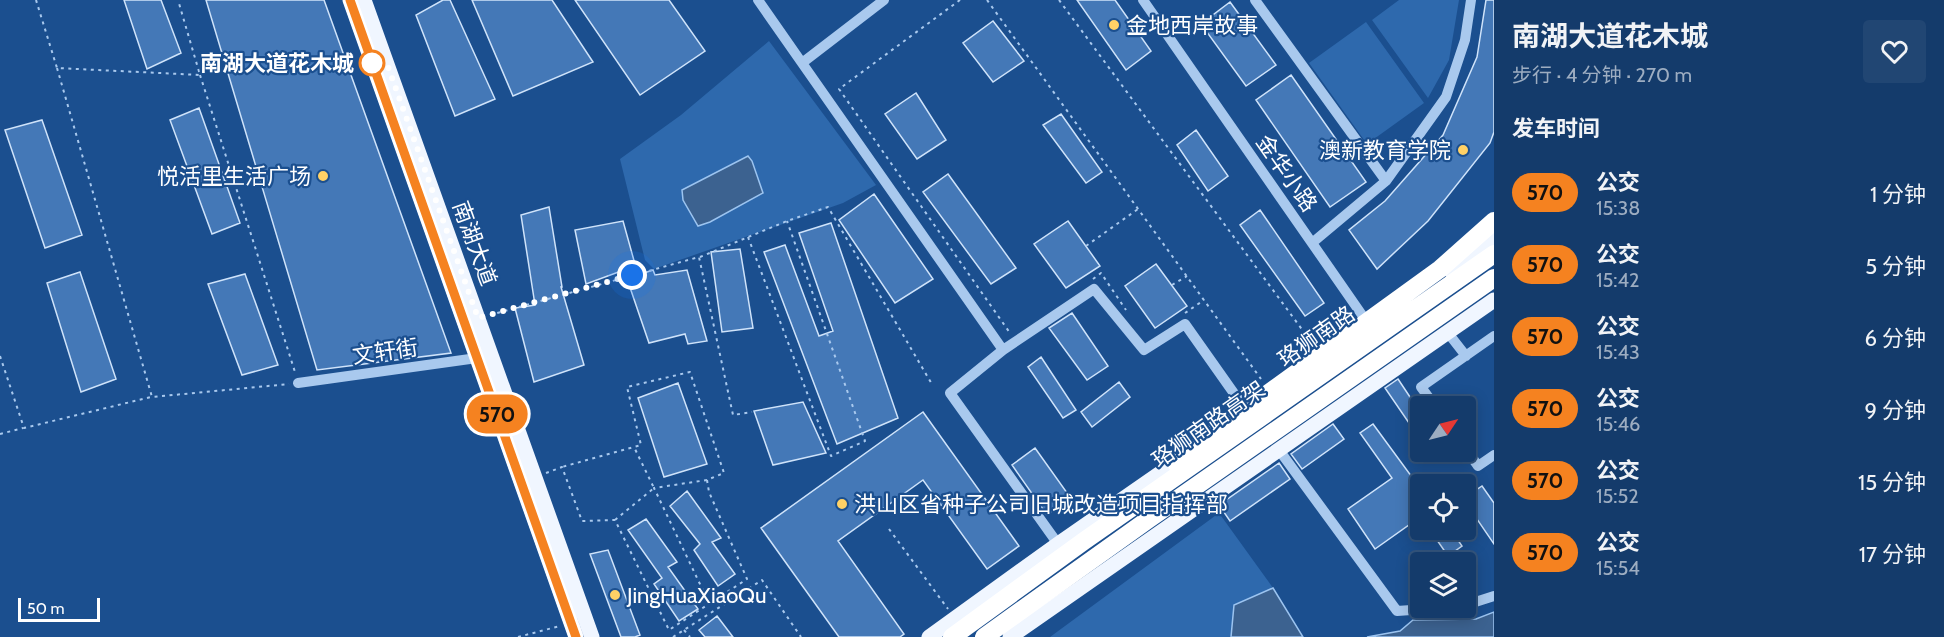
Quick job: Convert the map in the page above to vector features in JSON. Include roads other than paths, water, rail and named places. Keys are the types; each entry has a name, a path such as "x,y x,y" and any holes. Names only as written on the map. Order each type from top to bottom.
{"highway":[{"path":"1084,541 1212,434 1440,269 1494,221"},
{"name":"珞狮南路高架","path":"952,637 1084,541 1494,254"},
{"name":"珞狮南路高架","path":"984,637 1494,278"}],"main road":[{"name":"南湖大道","path":"350,0 574,630"},
{"name":"南湖大道","path":"364,0 592,637"},
{"name":"珞狮南路","path":"929,637 1494,238"},
{"path":"1010,637 1494,300"}],"street":[{"path":"758,0 1003,350"},
{"path":"802,63 884,0"},
{"name":"金华小路","path":"1143,0 1370,326 1403,364"},
{"path":"1255,0 1386,181"},
{"path":"1312,243 1386,181 1446,97 1465,40 1471,0"},
{"path":"1058,544 950,393 1003,350 1094,289 1144,350 1185,324 1245,409"},
{"path":"1448,333 1466,356"},
{"path":"1428,396 1421,387 1494,336"},
{"name":"文轩街","path":"298,383 477,358"},
{"path":"1279,450 1397,611 1410,610"},
{"path":"1475,462 1478,466 1494,455"},
{"path":"1476,602 1494,596"}],"place":[{"name":"金地西岸故事","path":"1114,25"},
{"name":"南湖大道花木城","path":"372,63"},
{"name":"澳新教育学院","path":"1463,150"},
{"name":"悦活里生活广场","path":"323,176"},
{"name":"洪山区省种子公司旧城改造项目指挥部","path":"842,504"},
{"name":"JingHuaXiaoQu","path":"615,595"}]}
